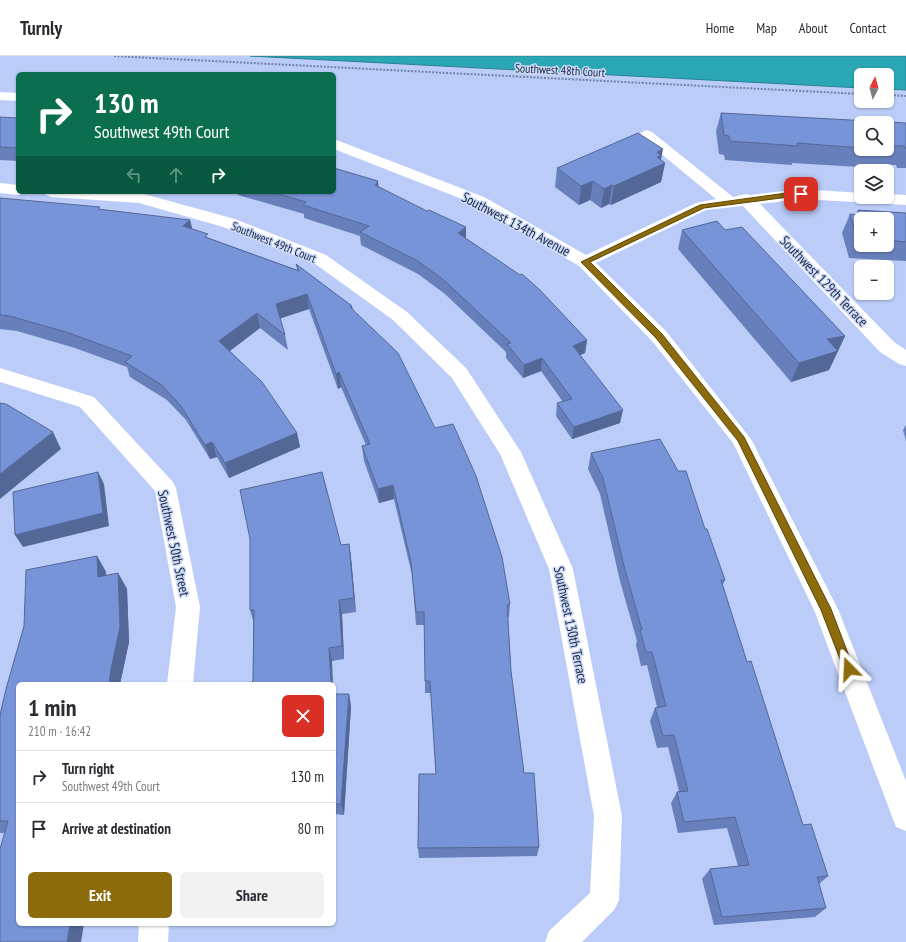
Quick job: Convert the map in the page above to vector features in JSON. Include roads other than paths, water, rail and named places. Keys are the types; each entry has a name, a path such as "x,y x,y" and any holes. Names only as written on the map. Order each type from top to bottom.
{"street":[{"path":"0,96 16,97"},
{"name":"Southwest 129th Terrace","path":"647,135 737,201 887,348 906,359"},
{"name":"Southwest 134th Avenue","path":"336,145 478,200 585,262 659,336 741,439 826,609 906,817"},
{"path":"0,188 16,190"},
{"name":"Southwest 49th Court","path":"81,194 140,198 229,223 320,259 400,316 459,373"},
{"path":"585,262 702,206 801,194 906,200"},
{"name":"Southwest 130th Terrace","path":"459,373 510,452 561,569 608,816 604,900 560,942"},
{"name":"Southwest 50th Street","path":"0,375 87,402 165,488 188,607 180,682"},
{"path":"153,942 154,926"}]}
